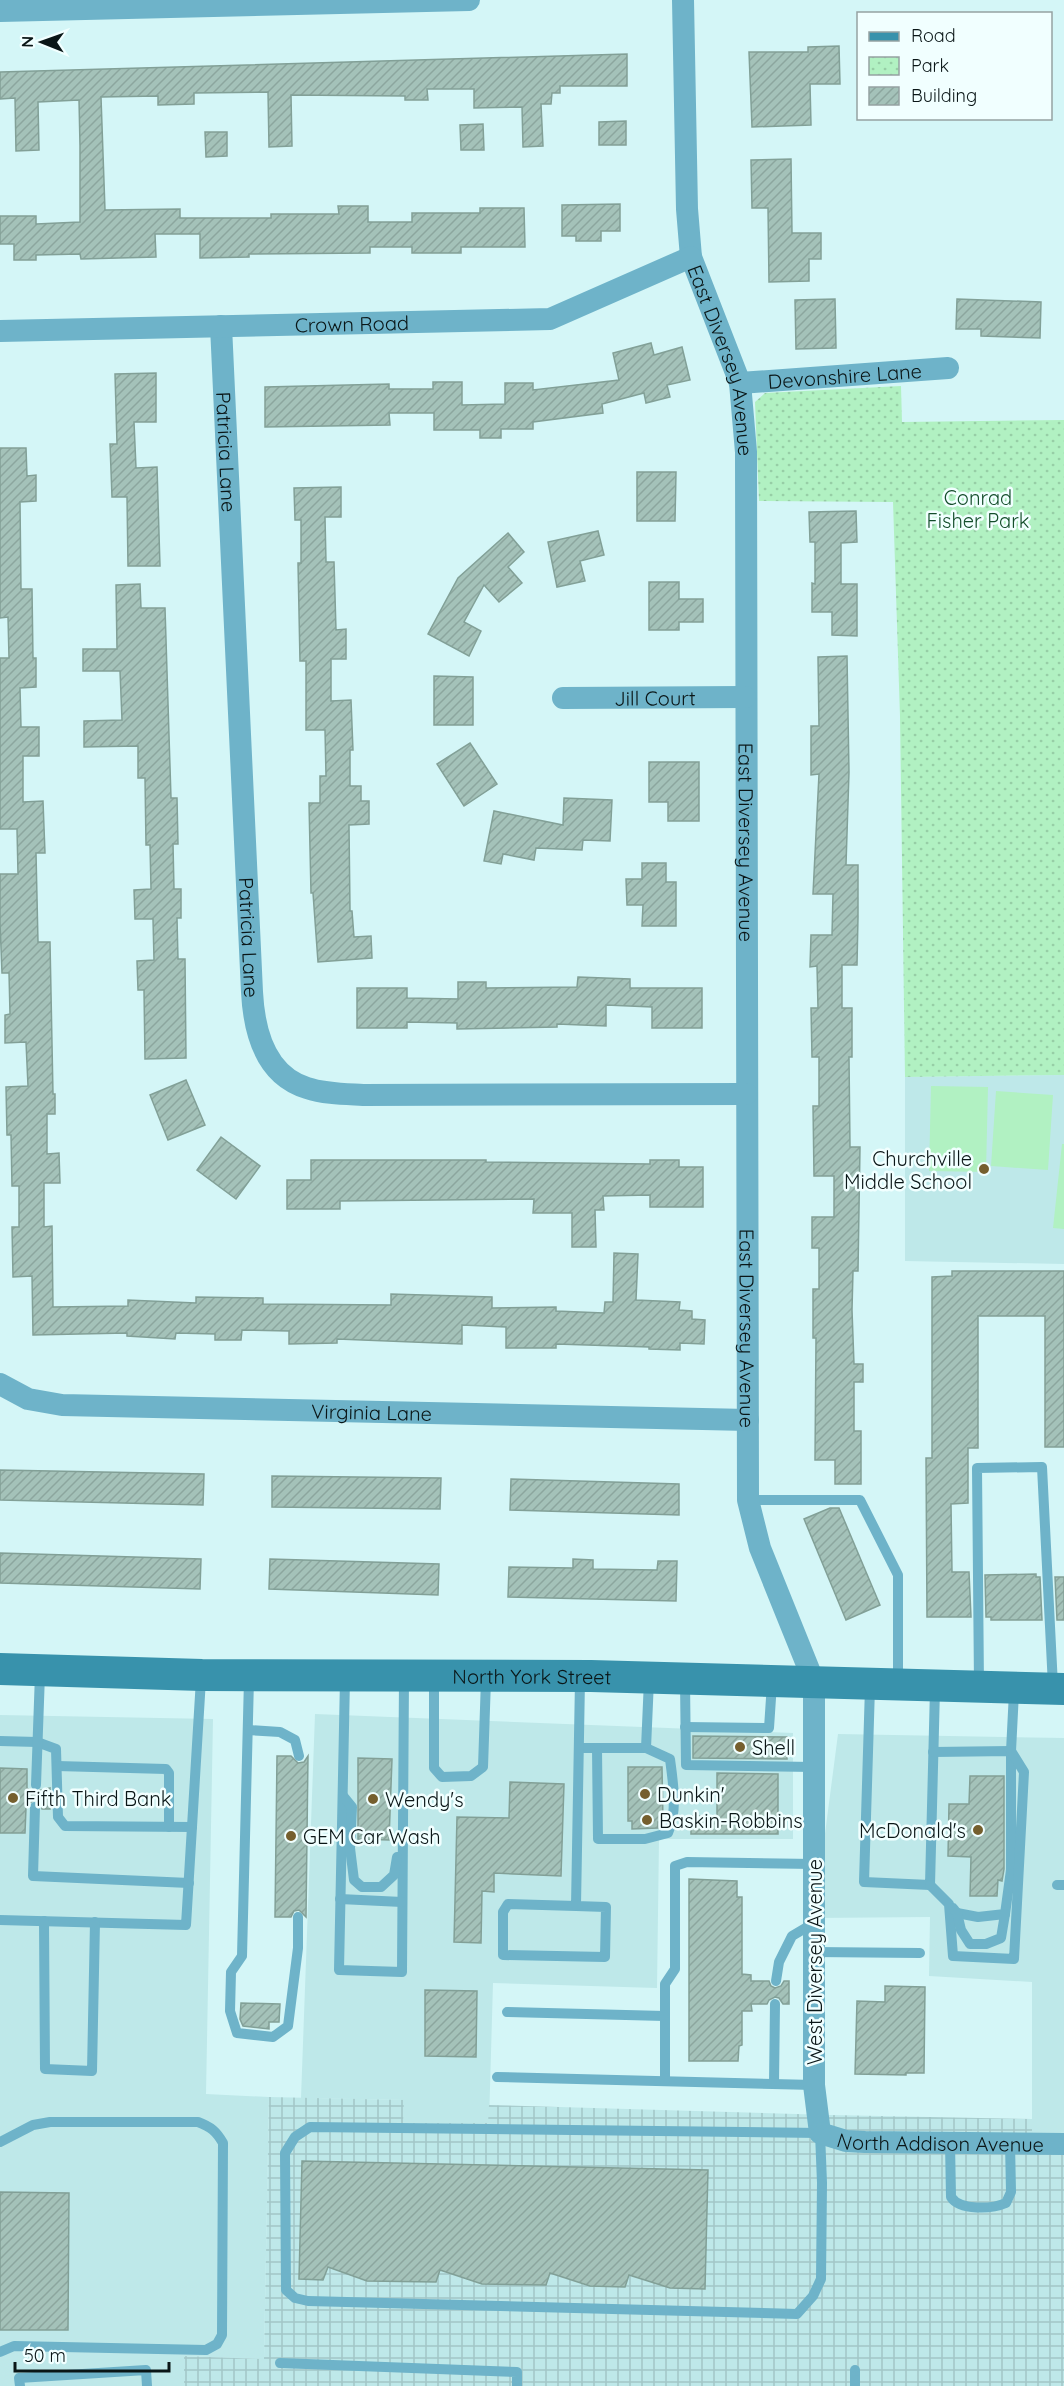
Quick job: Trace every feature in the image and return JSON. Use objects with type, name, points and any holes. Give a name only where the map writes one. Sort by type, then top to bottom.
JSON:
[{"type":"main road","name":"North York Street","points":[[0,1669],[202,1675],[580,1676],[1059,1689]]},
{"type":"street","points":[[0,12],[469,0]]},
{"type":"street","name":"East Diversey Avenue","points":[[683,0],[687,209],[691,257],[740,383],[746,452],[748,1500],[760,1548],[814,1682]]},
{"type":"street","name":"Crown Road","points":[[0,331],[550,319],[691,257]]},
{"type":"street","name":"Patricia Lane","points":[[221,326],[252,992],[256,1032],[265,1051],[277,1068],[290,1079],[306,1088],[331,1093],[363,1095],[746,1094]]},
{"type":"street","name":"Devonshire Lane","points":[[740,383],[948,368]]},
{"type":"street","name":"Jill Court","points":[[563,698],[745,697]]},
{"type":"street","name":"Virginia Lane","points":[[0,1384],[28,1399],[62,1405],[748,1420]]},
{"type":"street","name":"West Diversey Avenue","points":[[814,1682],[814,2085],[820,2133]]},
{"type":"street","name":"North Addison Avenue","points":[[820,2133],[855,2142],[1064,2144]]},
{"type":"lane","points":[[979,1687],[977,1468],[1042,1467],[1059,1689]]},
{"type":"lane","points":[[748,1500],[861,1500],[898,1575],[884,1684],[864,1882],[930,1885],[957,1912],[978,1917],[1005,1914]]},
{"type":"lane","points":[[36,1785],[40,1670]]},
{"type":"lane","points":[[0,1920],[186,1925],[202,1675]]},
{"type":"lane","points":[[249,1675],[242,1956],[231,1972],[230,2011],[237,2033],[273,2037],[288,2026],[298,1948],[298,1917]]},
{"type":"lane","points":[[345,1676],[339,1970],[402,1972],[403,1814]]},
{"type":"lane","points":[[343,1796],[352,1807],[350,1848],[354,1880],[362,1887],[381,1887],[394,1875],[419,1676]]},
{"type":"lane","points":[[419,1676],[434,1768],[442,1777],[471,1776],[483,1767],[487,1676]]},
{"type":"lane","points":[[576,1906],[580,1676]]},
{"type":"lane","points":[[646,1748],[649,1678]]},
{"type":"lane","points":[[685,1679],[686,1765],[814,1767]]},
{"type":"lane","points":[[685,1727],[769,1728],[772,1681]]},
{"type":"lane","points":[[930,1885],[935,1686]]},
{"type":"lane","points":[[957,1912],[961,1930],[969,1944],[986,1944],[1001,1938],[1011,1870],[1011,1751],[1014,1688]]},
{"type":"lane","points":[[248,1730],[280,1732],[295,1740],[299,1756]]},
{"type":"lane","points":[[0,1741],[37,1742],[56,1749],[58,1817],[65,1826],[192,1827]]},
{"type":"lane","points":[[579,1748],[597,1748],[646,1748],[670,1759],[674,1788],[672,1822],[668,1833],[645,1839],[598,1839],[597,1748]]},
{"type":"lane","points":[[933,1752],[1011,1751]]},
{"type":"lane","points":[[949,1904],[953,1956],[1014,1959],[1024,1772],[1011,1751]]},
{"type":"lane","points":[[57,1766],[166,1769],[169,1773],[169,1827]]},
{"type":"lane","points":[[35,1807],[33,1876],[189,1883]]},
{"type":"lane","points":[[664,2081],[664,1984],[675,1969],[675,1866],[687,1862],[814,1864]]},
{"type":"lane","points":[[340,1899],[402,1902]]},
{"type":"lane","points":[[508,1904],[576,1906],[606,1907],[605,1957],[503,1955],[503,1912],[508,1904]]},
{"type":"lane","points":[[44,1921],[45,2069],[92,2071],[95,1922]]},
{"type":"lane","points":[[776,1981],[779,1962],[792,1936],[814,1923]]},
{"type":"lane","points":[[814,1952],[920,1953]]},
{"type":"lane","points":[[774,2084],[775,2004]]},
{"type":"lane","points":[[507,2012],[665,2016]]},
{"type":"lane","points":[[497,2077],[814,2085]]},
{"type":"lane","points":[[0,2142],[33,2125],[50,2122],[198,2122],[211,2127],[218,2133],[223,2143],[222,2335],[217,2344],[206,2350],[14,2346],[0,2352]]},
{"type":"lane","points":[[310,2127],[820,2133],[821,2279],[813,2296],[797,2314],[308,2301],[295,2298],[286,2290],[285,2153],[295,2137],[310,2127]]},
{"type":"lane","points":[[950,2143],[951,2197],[954,2202],[962,2206],[998,2206],[1005,2203],[1011,2192],[1010,2144]]},
{"type":"lane","points":[[280,2363],[517,2372],[517,2386]]},
{"type":"lane","points":[[20,2386],[19,2378],[147,2370],[147,2386]]},
{"type":"lane","points":[[855,2370],[855,2386]]},
{"type":"shaded area","name":"Churchville Middle School","points":[[1064,1075],[1064,1264],[905,1261],[905,1077]]},
{"type":"shaded area","points":[[315,1714],[793,1733],[793,1839],[659,1839],[657,1988],[493,1983],[489,2123],[403,2123],[403,2100],[301,2098]]},
{"type":"shaded area","points":[[0,1715],[213,1719],[206,2094],[269,2097],[264,2359],[184,2356],[184,2386],[0,2386]]},
{"type":"shaded area","points":[[838,1734],[1064,1738],[1064,2136],[1032,2136],[1032,1982],[929,1976],[930,1917],[814,1918]]},
{"type":"shaded area","points":[[269,2097],[404,2100],[403,2123],[488,2123],[489,2105],[1032,2119],[1032,2136],[1064,2136],[1064,2386],[184,2386],[184,2356],[264,2359]]},
{"type":"green space","name":"Conrad Fisher Park","points":[[901,386],[902,422],[1064,420],[1064,1075],[905,1077],[900,716],[893,502],[759,501],[755,402],[765,393]]},
{"type":"green space","points":[[931,1086],[988,1087],[986,1172],[929,1171]]},
{"type":"green space","points":[[996,1091],[1053,1095],[1048,1170],[991,1166]]},
{"type":"green space","points":[[1062,1144],[1064,1144],[1064,1229],[1053,1228]]},
{"type":"building","points":[[839,46],[840,84],[810,84],[811,125],[752,127],[749,52],[808,52],[808,47]]},
{"type":"building","points":[[627,54],[627,86],[560,86],[560,93],[552,93],[551,104],[541,104],[543,146],[523,147],[522,107],[474,108],[474,89],[427,89],[428,100],[405,100],[405,96],[291,95],[292,146],[269,147],[268,92],[194,93],[194,104],[158,105],[158,96],[101,97],[105,210],[180,209],[180,218],[271,218],[271,214],[339,214],[338,206],[368,206],[368,222],[412,222],[412,213],[480,213],[480,208],[524,208],[525,247],[461,247],[461,253],[412,253],[412,247],[370,247],[370,253],[249,254],[249,257],[200,258],[200,234],[155,234],[156,257],[81,259],[80,254],[36,255],[36,260],[14,260],[14,244],[0,244],[0,216],[36,216],[36,224],[80,222],[80,146],[79,100],[38,102],[39,150],[16,151],[15,98],[0,99],[0,72]]},
{"type":"building","points":[[626,121],[626,145],[599,145],[599,122]]},
{"type":"building","points":[[483,124],[484,150],[461,150],[460,125]]},
{"type":"building","points":[[205,132],[227,132],[227,156],[206,157]]},
{"type":"building","points":[[791,159],[792,233],[821,233],[821,259],[809,259],[809,281],[769,282],[768,208],[752,208],[751,160]]},
{"type":"building","points":[[620,204],[620,231],[601,231],[601,241],[576,241],[576,236],[562,236],[562,205]]},
{"type":"building","points":[[835,299],[836,348],[796,349],[795,300]]},
{"type":"building","points":[[957,299],[1041,302],[1040,338],[981,336],[981,329],[956,329]]},
{"type":"building","points":[[651,343],[654,355],[682,347],[690,380],[667,385],[670,397],[646,403],[644,393],[602,404],[603,413],[533,422],[533,429],[501,429],[501,438],[480,438],[480,430],[434,430],[434,413],[389,413],[390,425],[265,427],[265,387],[389,384],[389,389],[433,389],[433,382],[462,382],[462,405],[505,404],[505,383],[533,383],[533,390],[619,380],[613,353]]},
{"type":"building","points":[[156,373],[156,422],[134,422],[136,468],[157,467],[160,566],[128,566],[127,497],[112,497],[110,444],[117,444],[115,374]]},
{"type":"building","points":[[0,448],[26,448],[27,476],[36,475],[36,501],[20,502],[21,589],[32,589],[33,658],[36,658],[36,687],[20,688],[21,727],[39,727],[39,756],[23,756],[23,802],[43,801],[45,853],[36,853],[38,942],[50,942],[53,1094],[55,1094],[55,1114],[47,1114],[47,1154],[59,1153],[60,1183],[44,1183],[44,1227],[52,1226],[53,1307],[128,1306],[128,1300],[196,1303],[196,1297],[263,1298],[263,1304],[391,1305],[391,1294],[492,1297],[492,1308],[556,1307],[556,1311],[604,1313],[605,1302],[613,1302],[614,1253],[638,1254],[636,1300],[680,1302],[679,1310],[692,1311],[692,1319],[705,1320],[704,1344],[680,1343],[680,1350],[556,1344],[556,1348],[506,1348],[506,1327],[462,1325],[462,1344],[337,1339],[337,1343],[289,1344],[289,1331],[242,1330],[241,1340],[215,1340],[215,1334],[176,1333],[175,1339],[127,1336],[127,1333],[33,1335],[32,1276],[13,1277],[12,1227],[19,1227],[19,1186],[12,1186],[11,1135],[7,1135],[6,1087],[28,1086],[26,1042],[5,1043],[5,1015],[10,1014],[9,973],[2,973],[0,874],[18,874],[17,829],[0,829],[0,658],[9,658],[8,617],[0,618]]},
{"type":"building","points":[[637,472],[676,472],[675,521],[637,521]]},
{"type":"building","points":[[341,487],[341,517],[325,517],[326,562],[334,562],[336,630],[346,629],[346,659],[331,659],[331,701],[351,700],[353,750],[350,750],[350,786],[361,786],[361,801],[369,801],[369,824],[349,825],[350,911],[352,911],[354,937],[371,936],[372,958],[318,962],[313,893],[311,893],[309,803],[320,803],[320,776],[326,776],[325,730],[306,730],[306,661],[300,661],[298,563],[301,563],[301,520],[295,520],[294,488]]},
{"type":"building","points":[[856,511],[857,542],[841,543],[841,584],[857,584],[857,636],[832,635],[832,612],[812,612],[815,542],[810,542],[809,512]]},
{"type":"building","points":[[598,531],[604,555],[580,561],[585,581],[557,587],[548,542]]},
{"type":"building","points":[[508,533],[524,552],[508,567],[522,583],[499,602],[484,585],[464,622],[481,631],[469,656],[428,634],[458,578]]},
{"type":"building","points":[[649,582],[679,582],[679,599],[703,599],[703,622],[679,622],[679,630],[649,630]]},
{"type":"building","points":[[140,584],[141,608],[165,608],[171,798],[177,798],[178,844],[173,844],[174,889],[181,889],[181,918],[177,918],[178,959],[185,959],[186,1058],[145,1059],[144,990],[138,990],[137,961],[154,960],[153,919],[135,919],[134,890],[151,889],[150,845],[146,845],[145,778],[138,778],[138,746],[84,747],[84,721],[122,720],[120,671],[83,671],[83,649],[117,649],[116,585]]},
{"type":"building","points":[[847,656],[849,772],[846,865],[858,865],[858,917],[857,965],[842,965],[842,1008],[852,1008],[852,1057],[849,1057],[850,1147],[860,1147],[858,1271],[853,1271],[852,1310],[854,1364],[863,1364],[863,1382],[854,1382],[854,1431],[861,1431],[861,1484],[835,1484],[835,1460],[815,1460],[816,1338],[813,1338],[813,1289],[819,1289],[819,1248],[812,1248],[812,1217],[834,1217],[834,1176],[814,1176],[813,1106],[819,1106],[819,1057],[812,1057],[811,1008],[818,1008],[817,966],[810,967],[811,935],[832,935],[833,894],[813,894],[819,774],[811,775],[811,726],[819,726],[818,657]]},
{"type":"building","points":[[434,676],[473,677],[473,725],[434,725]]},
{"type":"building","points":[[470,743],[497,784],[464,806],[437,764]]},
{"type":"building","points":[[649,762],[699,762],[699,821],[668,821],[668,802],[649,802]]},
{"type":"building","points":[[564,798],[612,800],[610,841],[583,840],[582,850],[536,848],[534,860],[503,854],[501,864],[484,861],[494,811],[563,825]]},
{"type":"building","points":[[642,863],[666,863],[666,882],[676,882],[676,926],[642,926],[643,905],[627,905],[626,879],[642,879]]},
{"type":"building","points":[[578,977],[630,979],[630,988],[702,988],[702,1028],[652,1028],[652,1007],[606,1005],[606,1026],[557,1024],[557,1027],[457,1029],[457,1023],[407,1022],[407,1028],[357,1028],[357,988],[407,988],[407,998],[458,999],[458,982],[486,982],[486,988],[577,987]]},
{"type":"building","points":[[186,1080],[205,1125],[168,1140],[150,1095]]},
{"type":"building","points":[[221,1137],[260,1166],[236,1199],[197,1170]]},
{"type":"building","points":[[311,1160],[486,1160],[486,1162],[650,1164],[650,1160],[679,1160],[679,1167],[703,1167],[703,1207],[650,1207],[650,1195],[603,1196],[604,1210],[595,1210],[596,1247],[572,1247],[572,1213],[533,1213],[534,1199],[340,1201],[340,1209],[287,1209],[287,1180],[311,1180]]},
{"type":"building","points":[[952,1271],[1064,1271],[1064,1447],[1045,1447],[1045,1316],[978,1316],[978,1448],[968,1448],[968,1503],[951,1504],[952,1572],[969,1572],[971,1617],[927,1617],[926,1458],[932,1458],[932,1277],[952,1276]]},
{"type":"building","points":[[0,1470],[204,1474],[203,1505],[0,1500]]},
{"type":"building","points":[[272,1476],[441,1478],[440,1509],[272,1507]]},
{"type":"building","points":[[511,1479],[679,1484],[679,1515],[510,1510]]},
{"type":"building","points":[[830,1508],[839,1508],[880,1605],[846,1620],[804,1519]]},
{"type":"building","points":[[0,1553],[201,1559],[200,1589],[0,1583]]},
{"type":"building","points":[[270,1559],[439,1564],[438,1595],[269,1589]]},
{"type":"building","points":[[573,1559],[593,1560],[593,1569],[657,1570],[658,1561],[677,1561],[676,1601],[508,1597],[509,1567],[573,1568]]},
{"type":"building","points":[[1036,1574],[1036,1577],[1040,1577],[1042,1620],[991,1620],[991,1617],[986,1617],[985,1575]]},
{"type":"building","points":[[1055,1577],[1064,1577],[1064,1620],[1057,1620]]},
{"type":"building","name":"Shell","points":[[693,1736],[787,1737],[787,1759],[693,1758]]},
{"type":"building","name":"GEM Car Wash","points":[[277,1756],[291,1756],[298,1763],[304,1762],[308,1756],[306,1917],[299,1910],[294,1911],[291,1917],[275,1917]]},
{"type":"building","name":"Wendy's","points":[[358,1758],[392,1759],[389,1840],[358,1839]]},
{"type":"building","name":"Dunkin'","points":[[628,1767],[662,1767],[663,1822],[658,1822],[658,1828],[632,1829],[632,1821],[628,1821]]},
{"type":"building","name":"Fifth Third Bank","points":[[0,1768],[27,1769],[27,1788],[33,1792],[50,1788],[50,1809],[42,1809],[41,1803],[35,1800],[26,1808],[25,1833],[0,1833]]},
{"type":"building","points":[[717,1773],[778,1774],[778,1834],[691,1834],[691,1816],[717,1816]]},
{"type":"building","name":"McDonald's","points":[[970,1776],[1004,1776],[1004,1869],[1002,1881],[998,1880],[997,1896],[970,1896],[971,1857],[948,1856],[949,1804],[969,1804]]},
{"type":"building","points":[[510,1782],[564,1784],[561,1876],[494,1873],[494,1892],[482,1891],[481,1943],[454,1942],[457,1817],[509,1818]]},
{"type":"building","points":[[689,1879],[737,1881],[737,1897],[742,1897],[742,1974],[751,1975],[751,1981],[769,1981],[775,1988],[781,1986],[784,1981],[789,1981],[789,2004],[783,2004],[779,1998],[775,1997],[767,2004],[751,2004],[752,2011],[742,2011],[742,2045],[739,2046],[738,2061],[689,2061]]},
{"type":"building","points":[[885,1986],[925,1987],[924,2073],[855,2074],[857,2001],[885,2002]]},
{"type":"building","points":[[425,1990],[477,1991],[476,2057],[425,2056]]},
{"type":"building","points":[[241,2003],[280,2004],[279,2022],[269,2022],[269,2029],[243,2026],[240,2019]]},
{"type":"building","points":[[302,2161],[708,2170],[705,2289],[670,2288],[629,2275],[625,2287],[590,2286],[550,2273],[546,2285],[482,2284],[440,2270],[436,2282],[367,2281],[328,2267],[323,2280],[299,2279]]},
{"type":"building","points":[[0,2192],[69,2193],[68,2330],[0,2330]]},
{"type":"place","name":"Churchville Middle School","points":[[984,1169]]},
{"type":"place","name":"Shell","points":[[740,1747]]},
{"type":"place","name":"Dunkin'","points":[[645,1794]]},
{"type":"place","name":"Fifth Third Bank","points":[[13,1798]]},
{"type":"place","name":"Wendy's","points":[[373,1799]]},
{"type":"place","name":"Baskin-Robbins","points":[[647,1820]]},
{"type":"place","name":"McDonald's","points":[[978,1830]]},
{"type":"place","name":"GEM Car Wash","points":[[291,1836]]}]
